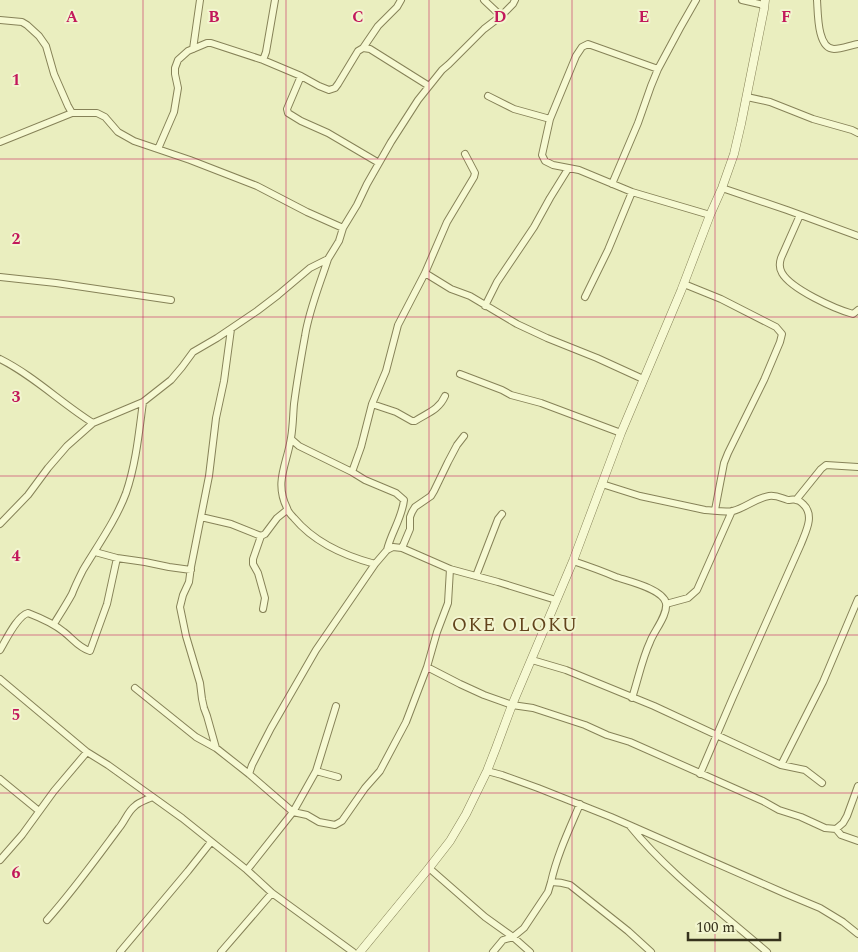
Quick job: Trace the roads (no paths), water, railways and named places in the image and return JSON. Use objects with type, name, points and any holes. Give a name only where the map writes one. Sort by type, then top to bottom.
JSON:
[{"type":"street","points":[[193,49],[200,0]]},
{"type":"street","points":[[263,60],[275,0]]},
{"type":"street","points":[[158,150],[174,112],[178,88],[175,68],[178,60],[188,51],[211,43],[263,60],[329,90],[335,88],[358,51],[363,48],[378,26],[397,8],[401,0]]},
{"type":"street","points":[[484,0],[502,16]]},
{"type":"street","points":[[375,564],[360,560],[306,531],[288,510],[282,496],[281,483],[291,439],[305,334],[328,259],[339,241],[343,228],[398,130],[418,100],[442,70],[484,29],[502,16],[515,0]]},
{"type":"street","points":[[612,184],[658,69],[696,0]]},
{"type":"street","points":[[360,952],[430,868],[450,841],[466,814],[487,771],[512,705],[573,561],[621,433],[684,284],[734,154],[765,3],[742,0]]},
{"type":"street","points":[[817,0],[820,31],[826,45],[834,49],[858,44]]},
{"type":"street","points":[[0,20],[22,22],[39,36],[46,46],[54,74],[72,113]]},
{"type":"street","points":[[658,69],[601,47],[588,44],[582,47],[576,56],[550,119],[542,155],[545,161],[554,165],[579,170],[632,192],[710,215]]},
{"type":"street","points":[[363,48],[370,49],[429,86]]},
{"type":"street","points":[[301,76],[287,109],[288,113],[328,133],[379,163]]},
{"type":"street","points":[[488,96],[514,109],[550,119]]},
{"type":"street","points":[[747,97],[770,102],[813,119],[858,133]]},
{"type":"street","points":[[0,142],[72,113],[97,113],[104,117],[125,137],[257,186],[343,228]]},
{"type":"street","points":[[352,472],[372,404],[386,371],[398,325],[425,273],[447,222],[474,177],[475,174],[464,154]]},
{"type":"street","points":[[485,306],[497,282],[534,228],[568,169]]},
{"type":"street","points":[[722,188],[858,236]]},
{"type":"street","points":[[585,297],[608,250],[632,192]]},
{"type":"street","points":[[800,215],[779,265],[783,275],[796,288],[841,311],[853,314],[858,310]]},
{"type":"street","points":[[0,524],[28,495],[67,446],[93,423],[143,402],[171,380],[193,352],[231,329],[278,295],[310,268],[328,259]]},
{"type":"street","points":[[425,273],[451,289],[470,296],[517,324],[643,379]]},
{"type":"street","points":[[0,277],[56,283],[170,300]]},
{"type":"street","points":[[684,284],[776,327],[782,334],[764,380],[724,462],[715,510]]},
{"type":"street","points":[[216,748],[204,708],[200,683],[186,636],[180,607],[183,595],[190,582],[209,476],[216,418],[224,381],[231,329]]},
{"type":"street","points":[[0,359],[21,371],[93,423]]},
{"type":"street","points":[[460,374],[621,433]]},
{"type":"street","points":[[372,404],[415,421],[434,411],[446,396]]},
{"type":"street","points":[[54,624],[117,512],[125,493],[136,448],[143,402]]},
{"type":"street","points":[[402,548],[410,529],[412,512],[415,507],[434,491],[457,445],[464,436]]},
{"type":"street","points":[[291,439],[299,446],[365,480],[396,493],[404,500],[403,509],[390,538],[387,550]]},
{"type":"street","points":[[796,500],[826,465],[858,467]]},
{"type":"street","points":[[602,484],[640,496],[705,510],[732,511],[768,496],[778,496],[801,502],[808,513],[809,523],[798,551],[700,774]]},
{"type":"street","points":[[263,609],[266,598],[253,564],[253,559],[262,536],[277,518],[288,510]]},
{"type":"street","points":[[666,604],[688,598],[696,590],[732,511]]},
{"type":"street","points":[[476,576],[498,519],[502,514]]},
{"type":"street","points":[[201,517],[231,524],[262,536]]},
{"type":"street","points":[[249,774],[252,764],[316,650],[375,564],[387,550],[393,547],[402,548],[450,570],[556,600]]},
{"type":"street","points":[[95,552],[117,558],[191,570]]},
{"type":"street","points":[[0,650],[19,618],[28,613],[54,624],[80,646],[90,651],[107,604],[117,558]]},
{"type":"street","points":[[573,561],[640,584],[663,597],[666,604],[665,612],[649,642],[632,698]]},
{"type":"street","points":[[135,688],[196,737],[216,748],[293,812],[307,815],[319,822],[335,825],[342,821],[365,788],[380,771],[406,722],[448,603],[450,570]]},
{"type":"street","points":[[781,765],[823,682],[858,598]]},
{"type":"street","points":[[532,660],[566,670],[654,706],[781,765],[805,770],[822,782]]},
{"type":"street","points":[[427,667],[484,695],[512,705],[533,708],[630,742],[779,810],[825,828],[836,828],[843,823],[857,794],[858,786]]},
{"type":"street","points":[[0,679],[87,752],[182,818],[272,893],[353,952]]},
{"type":"street","points":[[246,870],[293,812],[316,771],[336,706]]},
{"type":"street","points":[[0,860],[87,752]]},
{"type":"street","points":[[316,771],[338,777]]},
{"type":"street","points":[[487,771],[580,804],[820,908],[858,934]]},
{"type":"street","points":[[0,779],[39,811]]},
{"type":"street","points":[[47,920],[72,892],[131,809],[136,804],[152,797]]},
{"type":"street","points":[[493,952],[503,940],[513,937],[524,928],[548,892],[559,854],[580,804]]},
{"type":"street","points":[[628,824],[670,869],[767,952]]},
{"type":"street","points":[[836,828],[841,835],[858,842]]},
{"type":"street","points":[[120,952],[211,842]]},
{"type":"street","points":[[430,868],[485,917],[530,952]]},
{"type":"street","points":[[551,882],[563,882],[570,885],[628,931],[651,952]]},
{"type":"street","points":[[221,952],[272,893]]},
{"type":"district","name":"OKE OLOKU","points":[[515,624]]}]
